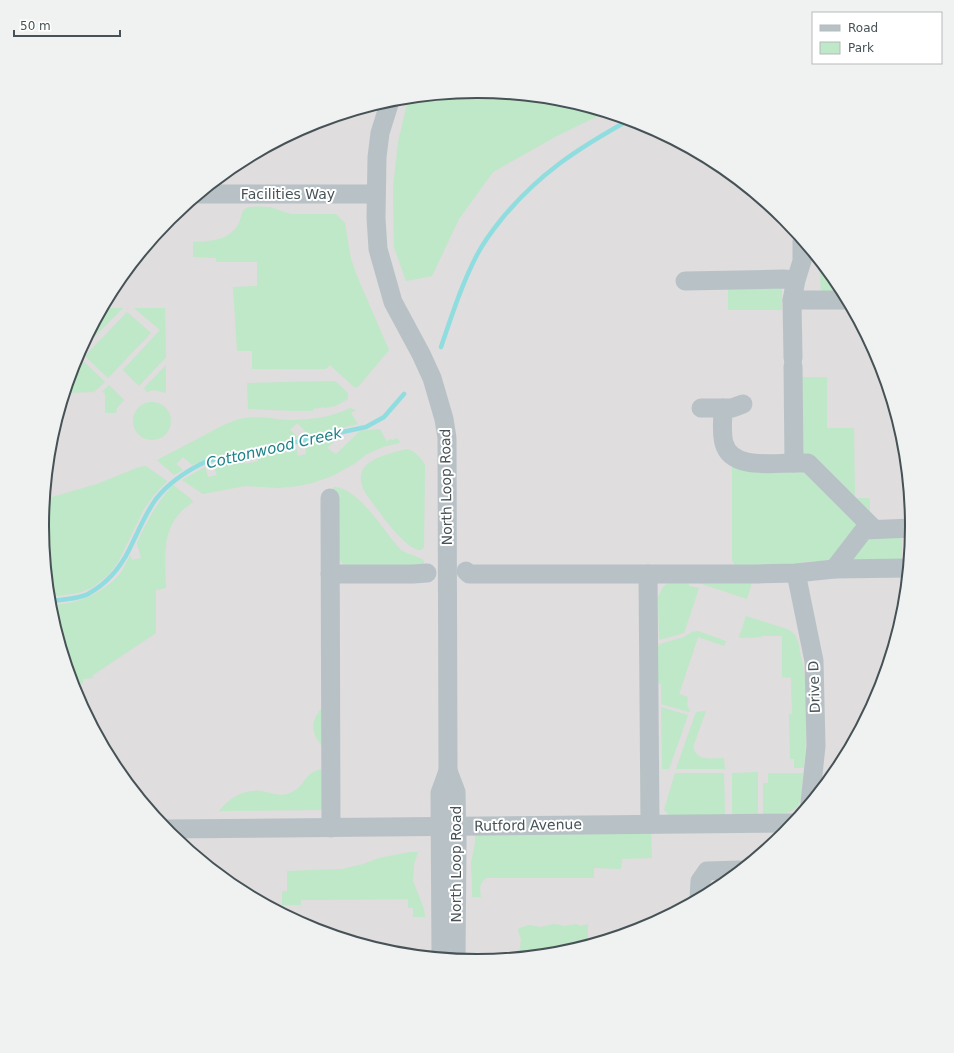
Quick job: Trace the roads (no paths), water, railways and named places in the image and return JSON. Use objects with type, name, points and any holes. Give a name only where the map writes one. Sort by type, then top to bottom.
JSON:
[{"type":"street","name":"North Loop Road","points":[[387,108],[380,132],[377,157],[376,194],[378,249],[384,276],[393,302],[432,378],[442,411],[446,432],[448,771],[456,792],[449,826],[441,953]]},
{"type":"street","name":"Facilities Way","points":[[208,194],[376,194]]},
{"type":"street","points":[[794,463],[792,300],[802,261],[802,248]]},
{"type":"street","points":[[685,281],[783,278],[796,280]]},
{"type":"street","points":[[792,300],[840,300]]},
{"type":"street","points":[[701,408],[732,408],[742,404]]},
{"type":"street","points":[[722,408],[722,434],[724,444],[729,453],[735,458],[751,463],[808,463],[874,529]]},
{"type":"street","points":[[330,498],[331,828]]},
{"type":"street","points":[[834,569],[864,530],[905,528]]},
{"type":"street","points":[[466,571],[469,574],[648,574],[796,573],[834,569],[902,568]]},
{"type":"street","points":[[330,574],[427,573]]},
{"type":"street","name":"Drive D","points":[[796,573],[814,661],[816,746],[811,794]]},
{"type":"street","points":[[648,574],[650,824]]},
{"type":"street","name":"Rutford Avenue","points":[[174,829],[786,823]]},
{"type":"street","name":"North Loop Road","points":[[449,826],[456,954]]},
{"type":"street","points":[[699,892],[700,881],[708,871],[732,870]]},
{"type":"waterway","name":"Cottonwood Creek","points":[[441,347],[472,264],[500,221],[529,189],[559,164],[592,141],[622,124]]},
{"type":"waterway","name":"Cottonwood Creek","points":[[56,600],[84,596],[95,590],[107,580],[125,557],[145,517],[156,499],[173,481],[193,468],[207,461],[366,427],[384,417],[404,394]]}]
